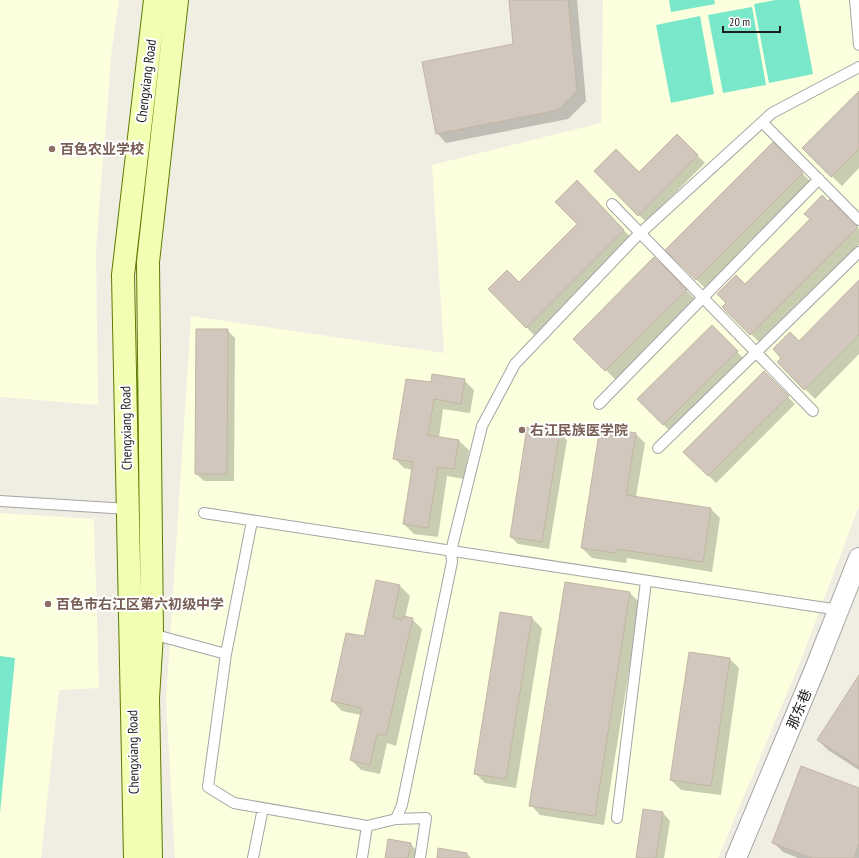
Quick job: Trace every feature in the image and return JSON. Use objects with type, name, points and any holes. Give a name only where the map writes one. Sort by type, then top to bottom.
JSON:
[{"type":"main road","name":"Chengxiang Road","points":[[135,858],[123,275],[155,0]]},
{"type":"main road","name":"Chengxiang Road","points":[[151,858],[148,698],[152,634],[148,262],[177,0]]},
{"type":"street","name":"那东巷","points":[[736,858],[859,558]]},
{"type":"lane","points":[[855,0],[859,45]]},
{"type":"lane","points":[[396,819],[402,805],[452,562],[451,551],[482,426],[515,364],[641,233],[772,113],[859,67]]},
{"type":"lane","points":[[762,122],[859,220]]},
{"type":"lane","points":[[599,404],[819,179]]},
{"type":"lane","points":[[612,204],[812,411]]},
{"type":"lane","points":[[658,448],[859,252]]},
{"type":"lane","points":[[0,501],[128,509]]},
{"type":"lane","points":[[204,513],[838,610]]},
{"type":"lane","points":[[252,521],[226,654],[208,787],[234,803],[367,826],[396,819],[426,818],[420,858]]},
{"type":"lane","points":[[617,818],[646,581]]},
{"type":"lane","points":[[152,634],[226,654]]},
{"type":"lane","points":[[253,858],[263,808]]},
{"type":"lane","points":[[362,858],[367,826]]},
{"type":"shaded area","name":"百色农业学校","points":[[0,0],[119,0],[112,48],[96,249],[98,405],[0,397]]},
{"type":"shaded area","name":"右江民族医学院","points":[[603,0],[859,0],[859,506],[801,660],[718,858],[175,858],[166,701],[191,316],[444,353],[432,165],[601,123]]},
{"type":"shaded area","name":"百色市右江区第六初级中学","points":[[0,513],[94,519],[99,688],[59,690],[41,858],[0,858]]},
{"type":"green space","points":[[669,0],[714,0],[715,4],[671,12]]},
{"type":"green space","points":[[776,0],[799,0],[813,74],[769,83],[754,4]]},
{"type":"green space","points":[[752,7],[766,85],[723,93],[708,15]]},
{"type":"green space","points":[[700,16],[714,94],[671,103],[656,25]]},
{"type":"green space","points":[[0,656],[15,658],[0,813]]},
{"type":"building","points":[[509,0],[568,0],[577,91],[558,110],[436,134],[422,62],[513,44]]},
{"type":"building","points":[[859,91],[859,149],[831,177],[802,148]]},
{"type":"building","points":[[677,134],[698,155],[638,216],[594,171],[616,149],[639,172]]},
{"type":"building","points":[[773,142],[803,173],[696,280],[665,250]]},
{"type":"building","points":[[577,180],[624,230],[526,328],[488,289],[507,270],[519,282],[577,224],[555,202]]},
{"type":"building","points":[[822,195],[828,201],[830,199],[858,227],[750,335],[722,307],[726,303],[717,294],[736,275],[745,284],[810,219],[804,214]]},
{"type":"building","points":[[654,257],[687,290],[605,371],[573,339]]},
{"type":"building","points":[[859,280],[859,335],[804,390],[777,362],[781,358],[773,349],[790,332],[799,341]]},
{"type":"building","points":[[712,325],[738,351],[663,425],[637,399]]},
{"type":"building","points":[[196,329],[228,329],[227,474],[195,474]]},
{"type":"building","points":[[764,371],[789,396],[708,476],[683,452]]},
{"type":"building","points":[[432,374],[465,379],[461,404],[434,399],[428,435],[459,440],[454,469],[438,467],[428,528],[403,524],[413,462],[393,459],[406,379],[431,382]]},
{"type":"building","points":[[527,427],[560,432],[542,542],[510,537]]},
{"type":"building","points":[[600,427],[636,433],[626,495],[711,508],[703,562],[617,549],[616,553],[581,548]]},
{"type":"building","points":[[376,580],[400,585],[393,617],[402,620],[403,616],[413,618],[386,736],[377,734],[370,765],[350,760],[362,708],[331,701],[346,633],[364,636]]},
{"type":"building","points":[[565,582],[630,592],[595,816],[529,806]]},
{"type":"building","points":[[500,612],[532,617],[506,779],[474,774]]},
{"type":"building","points":[[689,652],[730,658],[711,786],[670,780]]},
{"type":"building","points":[[859,675],[859,767],[817,740]]},
{"type":"building","points":[[801,766],[859,788],[859,844],[854,858],[812,858],[772,843]]},
{"type":"building","points":[[643,809],[663,812],[656,858],[636,858]]},
{"type":"building","points":[[388,839],[411,843],[408,858],[385,858]]},
{"type":"building","points":[[438,848],[467,853],[467,858],[437,858]]},
{"type":"place","name":"百色农业学校","points":[[52,149]]},
{"type":"place","name":"右江民族医学院","points":[[522,430]]},
{"type":"place","name":"百色市右江区第六初级中学","points":[[48,604]]}]
